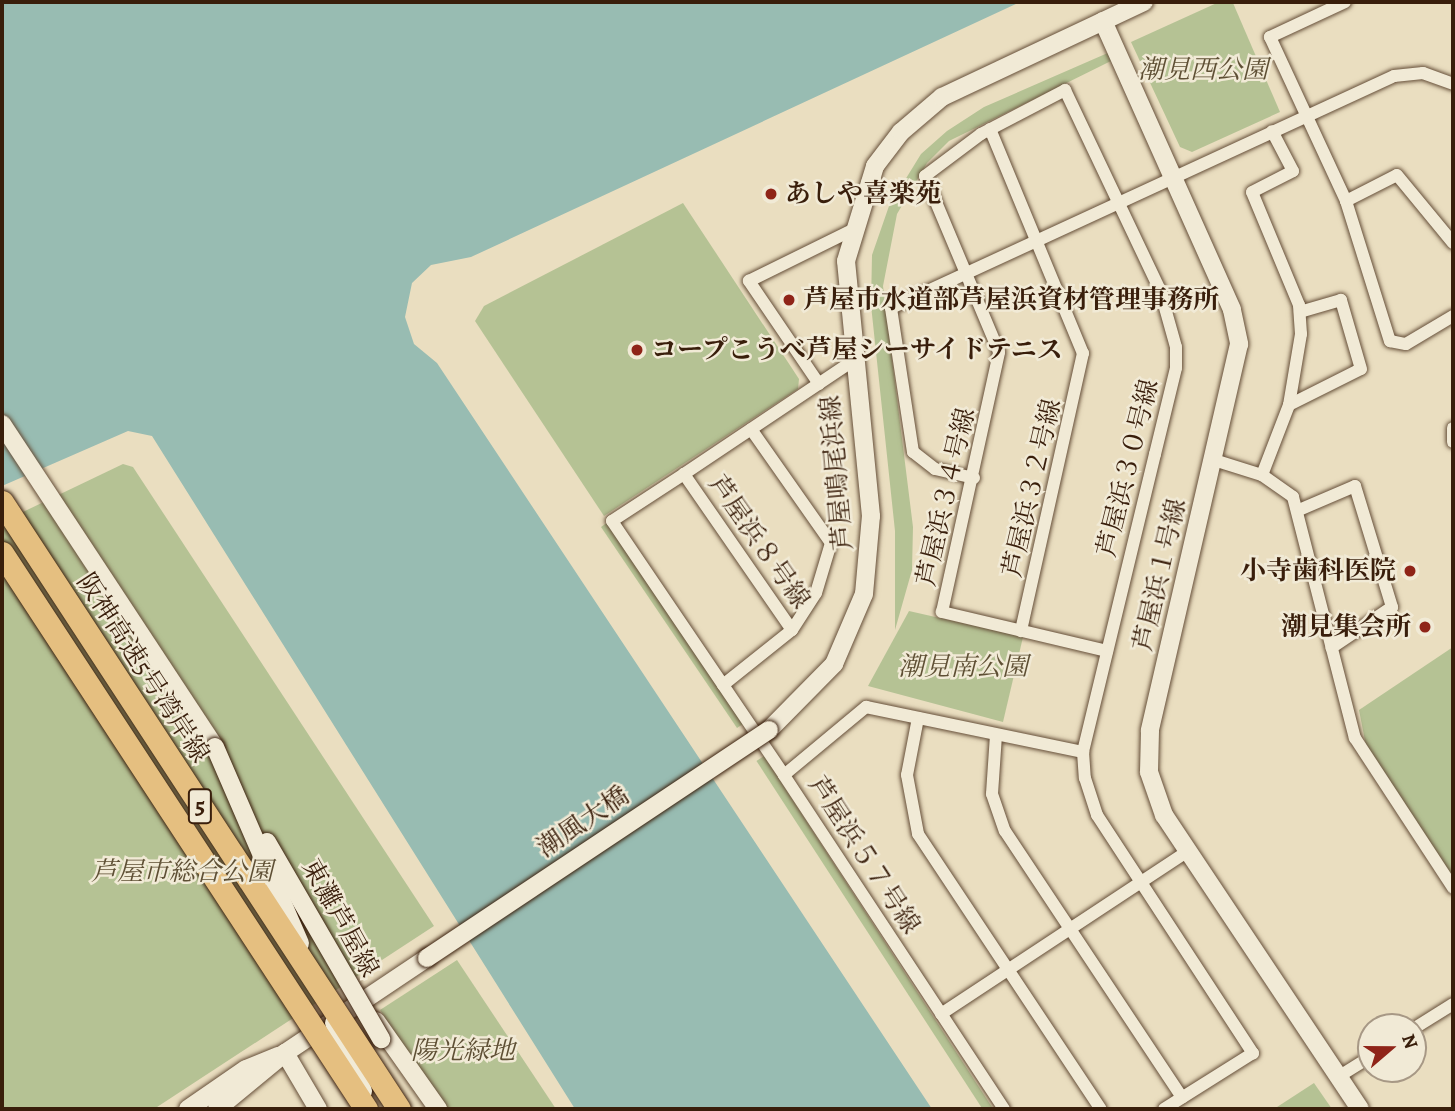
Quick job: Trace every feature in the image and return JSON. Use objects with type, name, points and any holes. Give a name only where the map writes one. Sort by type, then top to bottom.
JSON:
[{"type":"highway","name":"阪神高速5号湾岸線","points":[[2,502],[399,1109]]},
{"type":"highway","name":"5","points":[[2,554],[240,920],[368,1109]]},
{"type":"highway","name":"5","points":[[240,920],[351,1109]]},
{"type":"main road","name":"芦屋鳴尾浜線","points":[[769,730],[834,664],[864,594],[871,516],[846,277],[852,230],[876,166],[928,106],[1144,2]]},
{"type":"main road","name":"芦屋浜１号線","points":[[1103,21],[1236,328],[1236,369],[1147,751],[1164,815],[1360,1109]]},
{"type":"main road","name":"東灘芦屋線","points":[[2,424],[215,747],[381,1039],[429,1109]]},
{"type":"main road","name":"潮風大橋","points":[[362,1001],[769,730]]},
{"type":"main road","name":"東灘芦屋線","points":[[215,747],[368,1109]]},
{"type":"main road","points":[[217,1109],[285,1053],[362,1001],[438,1109]]},
{"type":"main road","points":[[188,1109],[246,1069],[285,1053]]},
{"type":"main road","points":[[285,1053],[317,1109]]},
{"type":"street","points":[[1345,2],[1270,37],[1346,201],[1390,341],[1406,344],[1453,316]]},
{"type":"street","points":[[974,478],[935,469],[913,452],[891,308],[1307,114],[1401,74],[1436,75],[1453,84]]},
{"type":"street","name":"芦屋浜３０号線","points":[[990,130],[1065,90],[1173,325],[1176,368],[1083,752]]},
{"type":"street","name":"芦屋浜３２号線","points":[[990,130],[1077,327],[1083,365],[1021,631]]},
{"type":"street","name":"芦屋浜３４号線","points":[[990,130],[925,176],[969,271],[999,352],[974,478],[942,612],[1107,651]]},
{"type":"street","points":[[1262,475],[1289,405],[1300,312],[1252,192],[1293,171],[1272,131]]},
{"type":"street","points":[[1346,201],[1397,175],[1453,243]]},
{"type":"street","points":[[819,384],[749,281],[852,230]]},
{"type":"street","points":[[1289,405],[1361,369],[1342,300],[1300,312]]},
{"type":"street","name":"芦屋浜８号線","points":[[792,630],[684,474],[853,361]]},
{"type":"street","points":[[1453,428],[1453,442]]},
{"type":"street","points":[[723,685],[792,630],[816,593],[831,543],[751,429]]},
{"type":"street","points":[[1214,460],[1262,475],[1284,487],[1299,510],[1340,694],[1364,756],[1453,888]]},
{"type":"street","points":[[684,474],[612,521],[784,775]]},
{"type":"street","points":[[1299,510],[1355,485],[1392,607],[1331,648]]},
{"type":"street","name":"芦屋浜５７号線","points":[[918,718],[866,707],[784,775],[1004,1109]]},
{"type":"street","points":[[1101,1109],[918,834],[907,775],[918,718],[1083,752],[1097,815],[1253,1053],[1164,1109]]},
{"type":"street","points":[[996,735],[990,771],[997,811],[1182,1097]]},
{"type":"street","points":[[941,1014],[1187,852]]},
{"type":"street","points":[[1427,1020],[1453,1004]]},
{"type":"street","points":[[1338,1077],[1357,1065]]},
{"type":"green space","name":"潮見西公園","points":[[1219,2],[1233,3],[1280,112],[1192,152],[1180,147],[1131,42]]},
{"type":"green space","points":[[1110,52],[1113,60],[949,141],[927,163],[897,214],[883,286],[913,527],[912,570],[895,630],[895,531],[871,305],[872,255],[889,206],[921,154],[947,131],[984,107]]},
{"type":"green space","name":"コープこうべ芦屋シーサイドテニス","points":[[683,203],[799,379],[798,389],[604,516],[475,321],[484,306]]},
{"type":"green space","name":"芦屋市総合公園","points":[[123,464],[133,467],[434,926],[154,1109],[2,1109],[2,522]]},
{"type":"green space","points":[[608,522],[743,724],[737,728],[601,527]]},
{"type":"green space","name":"潮見南公園","points":[[909,611],[1023,637],[1003,722],[868,686]]},
{"type":"green space","points":[[1453,647],[1453,877],[1367,751],[1359,710]]},
{"type":"green space","points":[[764,756],[993,1109],[983,1109],[756,761]]},
{"type":"green space","name":"陽光緑地","points":[[457,960],[556,1109],[447,1109],[380,1010]]},
{"type":"green space","points":[[1314,1083],[1332,1109],[1274,1109]]},
{"type":"water","points":[[2,2],[1020,2],[471,257],[431,265],[412,283],[405,317],[414,344],[437,363],[932,1109],[575,1109],[152,436],[128,431],[2,486]]},
{"type":"place","name":"あしや喜楽苑","points":[[771,194]]},
{"type":"place","name":"芦屋市水道部芦屋浜資材管理事務所","points":[[789,300]]},
{"type":"place","name":"コープこうべ芦屋シーサイドテニス","points":[[637,350]]},
{"type":"place","name":"小寺歯科医院","points":[[1410,571]]},
{"type":"place","name":"潮見集会所","points":[[1425,627]]}]
